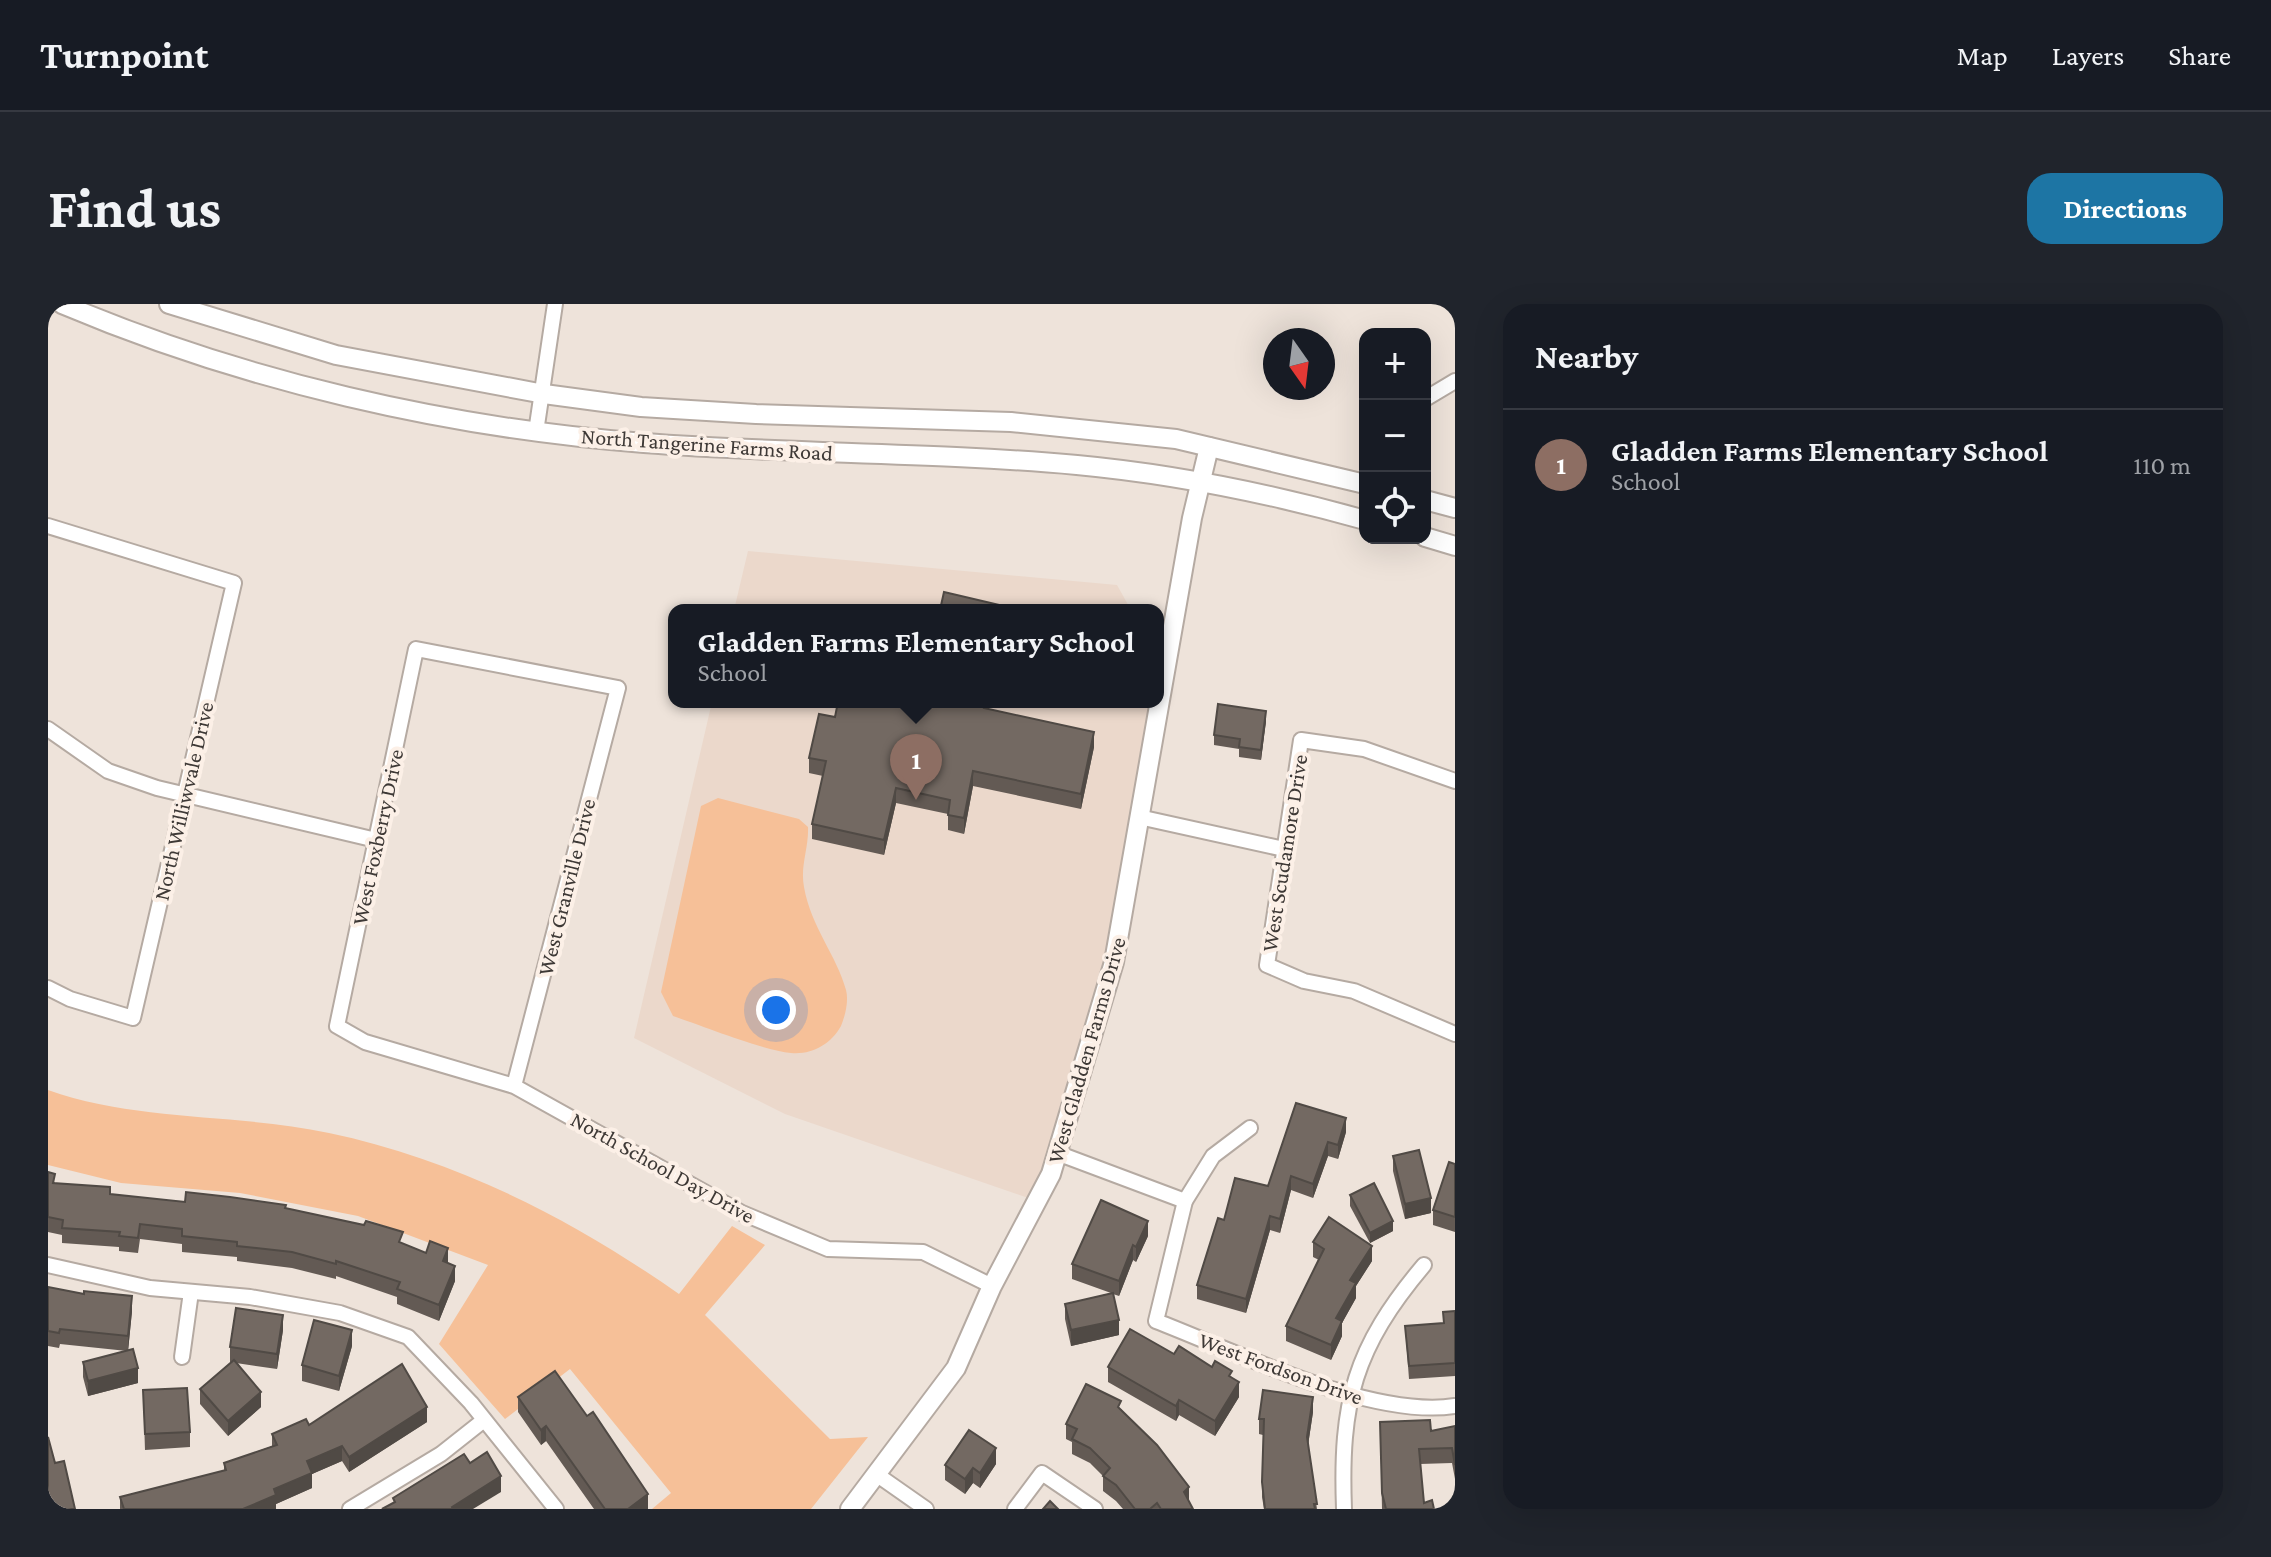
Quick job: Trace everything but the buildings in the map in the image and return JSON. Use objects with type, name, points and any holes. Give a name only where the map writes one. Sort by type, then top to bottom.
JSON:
[{"type":"main road","name":"North Tangerine Farms Road","points":[[62,304],[219,360],[327,390],[536,432],[642,443],[1079,465],[1301,502],[1359,518]]},
{"type":"main road","name":"North Tangerine Farms Road","points":[[169,304],[336,355],[544,394],[641,407],[1011,422],[1176,439],[1359,483]]},
{"type":"main road","name":"West Gladden Farms Drive","points":[[1164,681],[1209,447]]},
{"type":"main road","points":[[1431,502],[1455,508]]},
{"type":"main road","points":[[1431,539],[1455,546]]},
{"type":"main road","name":"West Gladden Farms Drive","points":[[850,1509],[956,1368],[992,1286],[1051,1174],[1114,962],[1159,708]]},
{"type":"street","points":[[536,432],[555,304]]},
{"type":"street","points":[[1431,395],[1455,381]]},
{"type":"street","name":"North Williwvale Drive","points":[[48,526],[234,583],[133,1018],[70,999],[48,988]]},
{"type":"street","name":"West Foxberry Drive","points":[[337,1026],[416,649],[618,688]]},
{"type":"street","name":"West Granville Drive","points":[[514,1086],[618,688]]},
{"type":"street","points":[[48,729],[108,771],[185,796],[376,840]]},
{"type":"street","name":"West Scudamore Drive","points":[[1455,781],[1364,749],[1301,740],[1267,965],[1304,981],[1354,991],[1455,1034]]},
{"type":"street","points":[[1139,817],[1284,849]]},
{"type":"street","name":"North School Day Drive","points":[[337,1026],[365,1042],[514,1086],[742,1213],[828,1249],[923,1252],[992,1286]]},
{"type":"street","points":[[1057,1153],[1185,1201],[1213,1156],[1250,1128]]},
{"type":"street","name":"West Fordson Drive","points":[[1185,1201],[1156,1321],[1350,1395],[1428,1411],[1455,1406]]},
{"type":"street","points":[[48,1265],[150,1288],[250,1297],[340,1313],[408,1337],[484,1420],[556,1509]]},
{"type":"street","points":[[1344,1509],[1342,1461],[1350,1395],[1366,1347],[1390,1306],[1424,1265]]},
{"type":"street","points":[[182,1357],[191,1292]]},
{"type":"street","points":[[350,1509],[441,1454],[484,1420]]},
{"type":"street","points":[[1015,1509],[1042,1473],[1095,1509]]},
{"type":"street","points":[[876,1474],[926,1509]]},
{"type":"shaded area","points":[[748,551],[1117,585],[1128,604],[735,604]]},
{"type":"shaded area","points":[[1164,635],[1171,638],[1164,678]]},
{"type":"shaded area","points":[[711,708],[1159,708],[1114,962],[1037,1201],[785,1114],[634,1038]]},
{"type":"shaded area","points":[[718,798],[799,819],[808,827],[803,872],[807,902],[842,977],[847,999],[844,1018],[837,1032],[813,1050],[799,1053],[779,1051],[673,1016],[661,992],[701,806]]},
{"type":"shaded area","points":[[48,1090],[117,1107],[329,1133],[423,1159],[468,1176],[555,1217],[679,1294],[732,1226],[765,1245],[705,1315],[830,1439],[868,1437],[811,1509],[652,1509],[671,1493],[570,1369],[505,1419],[439,1344],[488,1265],[358,1216],[240,1193],[121,1183],[48,1165]]},
{"type":"place","name":"Gladden Farms Elementary School","points":[[916,800]]}]
